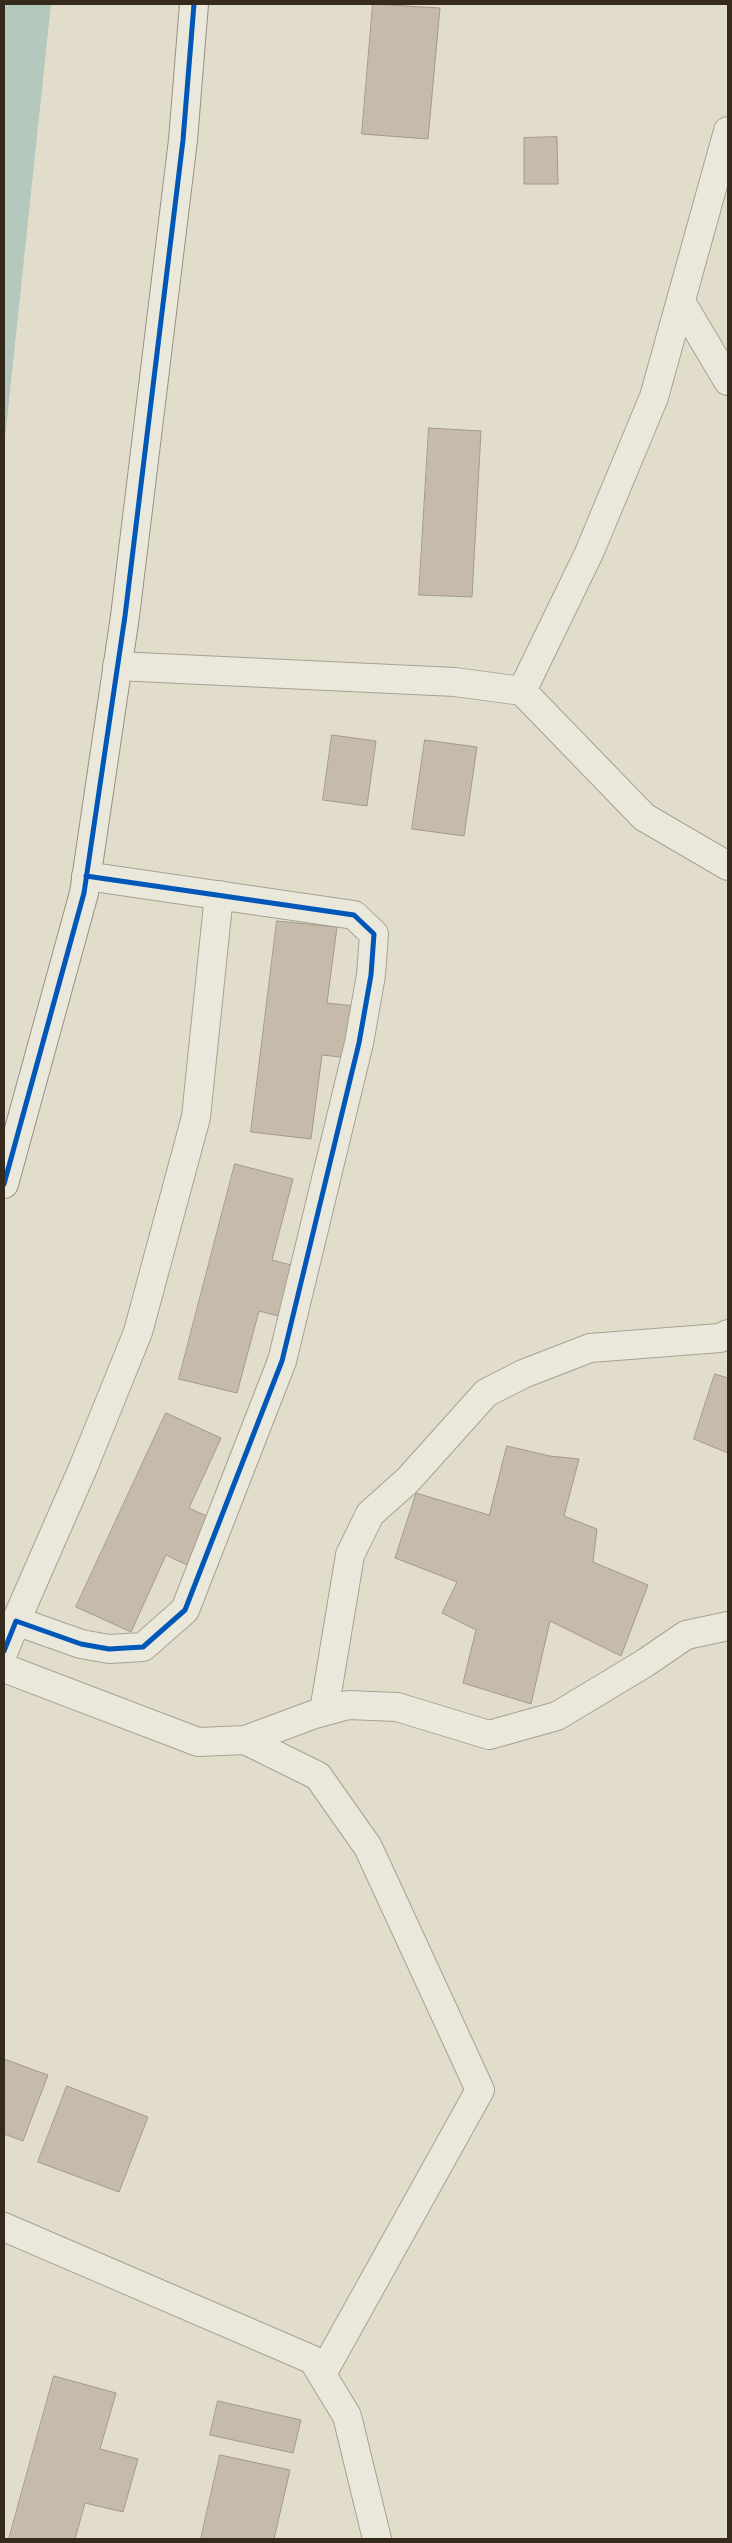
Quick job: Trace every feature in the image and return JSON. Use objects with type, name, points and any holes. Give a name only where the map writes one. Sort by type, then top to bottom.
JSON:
[{"type":"street","points":[[4,1184],[79,912],[86,876],[117,666],[183,140],[194,4]]},
{"type":"street","points":[[522,691],[589,553],[654,397],[728,132]]},
{"type":"street","points":[[680,302],[728,381]]},
{"type":"street","points":[[117,666],[455,682],[522,691],[644,817],[728,866]]},
{"type":"street","points":[[16,1621],[81,1644],[109,1649],[143,1647],[185,1610],[282,1361],[359,1043],[371,976],[374,934],[354,915],[86,876]]},
{"type":"street","points":[[4,1651],[83,1468],[138,1332],[196,1117],[219,895]]},
{"type":"street","points":[[324,1711],[350,1555],[370,1514],[408,1480],[486,1393],[523,1374],[590,1348],[720,1338],[728,1334]]},
{"type":"street","points":[[4,1668],[198,1742],[245,1740],[324,1711],[348,1705],[397,1707],[488,1735],[557,1716],[686,1635],[728,1626]]},
{"type":"street","points":[[245,1740],[318,1776],[368,1847],[480,2090],[322,2374]]},
{"type":"street","points":[[4,2227],[313,2360],[348,2416],[377,2539]]},
{"type":"shaded area","points":[[4,4],[51,4],[4,448]]},
{"type":"building","points":[[373,4],[440,8],[428,139],[362,134]]},
{"type":"building","points":[[557,137],[558,184],[524,184],[524,138]]},
{"type":"building","points":[[429,428],[481,431],[472,597],[419,595]]},
{"type":"building","points":[[332,735],[376,741],[367,806],[323,800]]},
{"type":"building","points":[[425,740],[477,747],[464,836],[412,829]]},
{"type":"building","points":[[277,921],[337,927],[327,1003],[355,1006],[349,1058],[322,1055],[311,1139],[251,1132]]},
{"type":"building","points":[[235,1164],[293,1179],[272,1260],[299,1267],[286,1318],[259,1311],[237,1393],[179,1379]]},
{"type":"building","points":[[715,1374],[728,1378],[728,1453],[694,1439]]},
{"type":"building","points":[[166,1413],[221,1438],[189,1508],[213,1519],[191,1567],[166,1555],[131,1632],[76,1607]]},
{"type":"building","points":[[507,1446],[550,1456],[579,1459],[564,1516],[597,1529],[593,1562],[648,1585],[621,1656],[550,1621],[531,1704],[463,1683],[476,1630],[442,1613],[457,1582],[395,1558],[416,1493],[489,1515]]},
{"type":"building","points":[[4,2059],[48,2075],[23,2141],[4,2134]]},
{"type":"building","points":[[67,2086],[148,2117],[119,2192],[38,2162]]},
{"type":"building","points":[[54,2376],[116,2393],[100,2449],[138,2459],[123,2512],[85,2503],[75,2539],[9,2539]]},
{"type":"building","points":[[218,2401],[301,2420],[293,2453],[210,2435]]},
{"type":"building","points":[[220,2455],[290,2470],[274,2539],[201,2539]]},
{"type":"cycle path","points":[[4,1184],[84,893],[125,616],[183,140],[194,4]]},
{"type":"cycle path","points":[[4,1651],[16,1621],[81,1644],[109,1649],[143,1647],[185,1610],[282,1361],[359,1043],[371,975],[374,934],[354,915],[86,876]]}]
